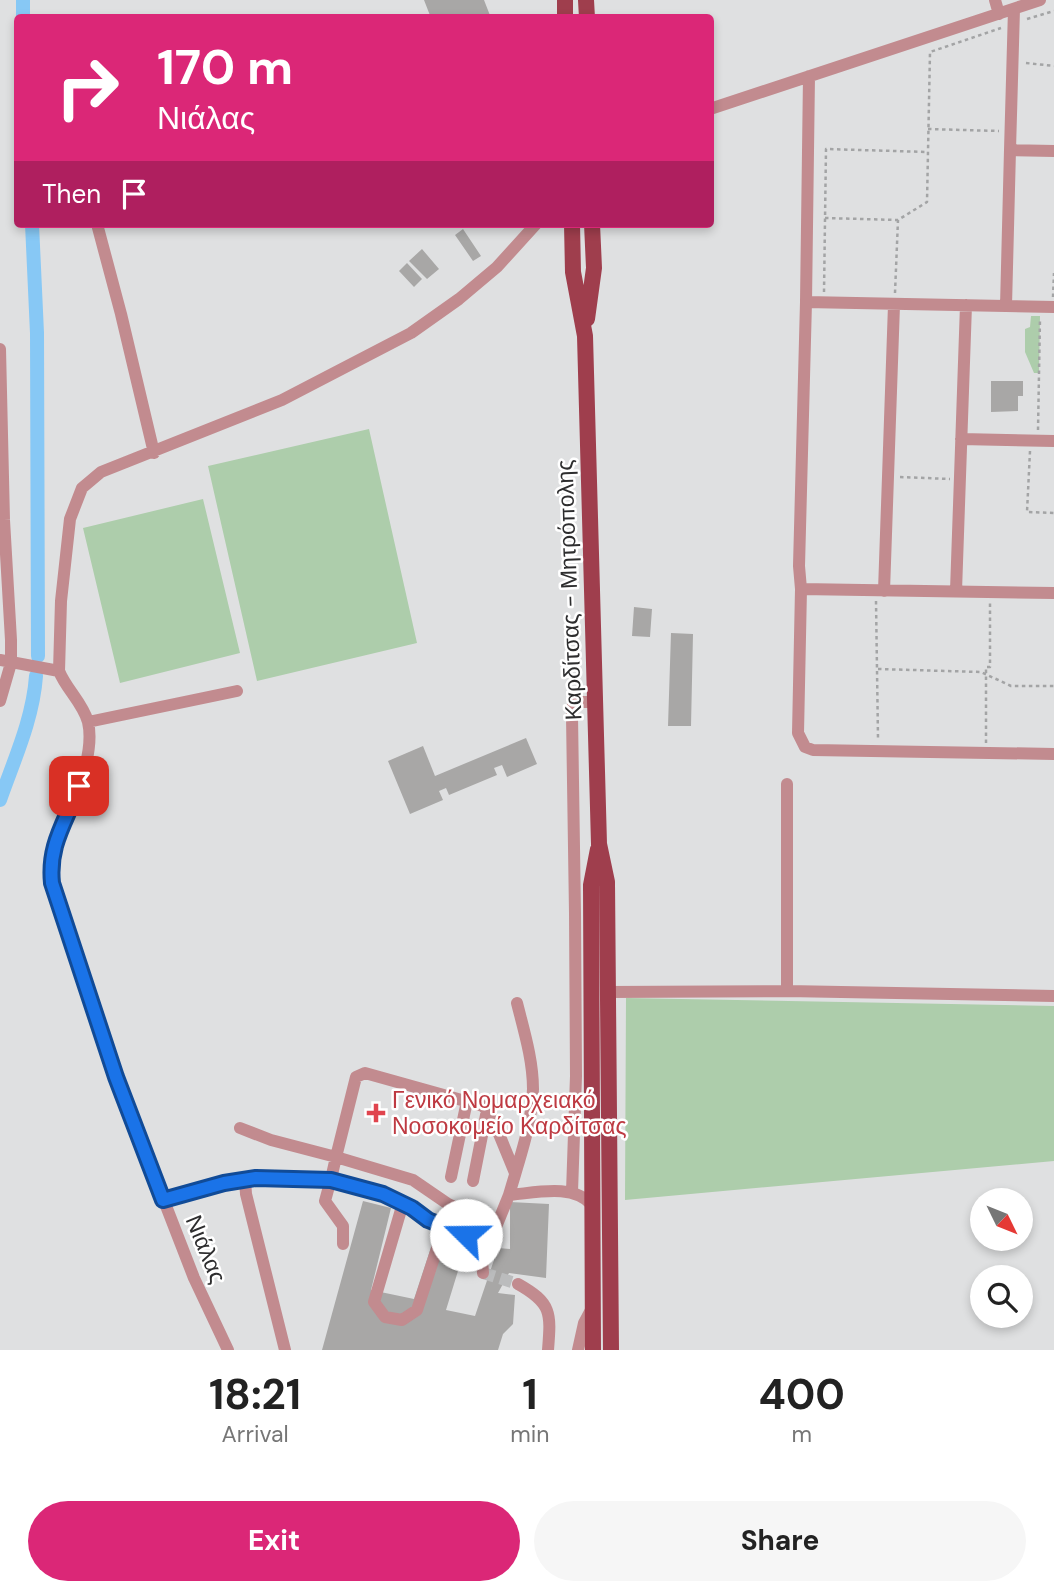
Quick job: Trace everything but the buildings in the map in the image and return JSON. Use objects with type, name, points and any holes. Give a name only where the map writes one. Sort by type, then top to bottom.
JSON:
[{"type":"main road","name":"Καρδίτσας - Μητρόπολης","points":[[572,228],[573,272],[585,336]]},
{"type":"main road","name":"Καρδίτσας - Μητρόπολης","points":[[592,228],[594,268],[585,336],[598,844],[591,885],[593,1350]]},
{"type":"main road","name":"Καρδίτσας - Μητρόπολης","points":[[592,1054],[608,992],[607,882],[598,844]]},
{"type":"main road","name":"Καρδίτσας - Μητρόπολης","points":[[592,1077],[611,1350]]},
{"type":"street","points":[[995,0],[999,14]]},
{"type":"street","points":[[714,107],[1040,0]]},
{"type":"street","points":[[1006,306],[1014,9]]},
{"type":"street","points":[[808,76],[800,741],[804,747],[813,750],[1054,754]]},
{"type":"street","points":[[1010,150],[1054,151]]},
{"type":"street","points":[[97,228],[154,453]]},
{"type":"street","points":[[237,691],[88,722],[59,671],[61,601],[69,519],[75,501],[90,479],[101,472],[154,453],[303,390],[411,333],[459,299],[497,267],[532,228]]},
{"type":"street","points":[[807,302],[1049,307]]},
{"type":"street","points":[[880,591],[888,477],[894,304]]},
{"type":"street","points":[[956,591],[966,305]]},
{"type":"street","points":[[0,349],[5,662],[0,701]]},
{"type":"street","points":[[961,439],[1054,441]]},
{"type":"street","points":[[801,589],[1054,593]]},
{"type":"street","points":[[5,662],[59,671]]},
{"type":"street","points":[[592,1054],[572,711],[576,703],[594,702]]},
{"type":"street","name":"Νιάλας","points":[[88,722],[85,764],[72,804],[52,850],[52,883],[116,1077],[194,1278],[228,1350]]},
{"type":"street","points":[[787,783],[788,991]]},
{"type":"street","points":[[608,992],[788,991],[1054,996]]},
{"type":"street","points":[[483,1273],[481,1264],[509,1195],[529,1124],[533,1091],[528,1045],[517,1003]]},
{"type":"street","points":[[343,1244],[343,1226],[325,1201],[359,1073],[483,1106],[515,1173]]},
{"type":"street","points":[[572,1192],[592,1077]]},
{"type":"street","points":[[451,1177],[467,1101]]},
{"type":"street","points":[[473,1181],[487,1110]]},
{"type":"street","points":[[240,1128],[271,1140],[413,1180],[448,1204],[496,1227]]},
{"type":"street","points":[[572,1192],[592,1175]]},
{"type":"street","points":[[163,1200],[224,1183],[267,1177],[331,1180],[383,1194],[444,1227],[489,1244]]},
{"type":"street","points":[[245,1180],[246,1194],[285,1350]]},
{"type":"street","points":[[509,1195],[572,1192],[583,1195],[592,1205]]},
{"type":"street","points":[[403,1203],[374,1302],[385,1317],[402,1320],[417,1310],[444,1227]]},
{"type":"street","points":[[518,1284],[535,1294],[546,1306],[548,1350]]},
{"type":"street","points":[[578,1350],[584,1323],[592,1307]]},
{"type":"path","points":[[825,218],[898,220],[927,202],[930,51],[1054,11]]},
{"type":"path","points":[[1012,62],[1054,66]]},
{"type":"path","points":[[928,129],[1011,131]]},
{"type":"path","points":[[824,302],[826,149],[928,152]]},
{"type":"path","points":[[894,304],[898,220]]},
{"type":"path","points":[[1054,273],[1027,512],[1054,513]]},
{"type":"path","points":[[888,477],[960,479]]},
{"type":"path","points":[[878,751],[880,591]]},
{"type":"path","points":[[986,753],[986,667],[990,667],[990,592]]},
{"type":"path","points":[[878,669],[986,673],[1011,686],[1054,686]]},
{"type":"green space","points":[[1031,316],[1040,316],[1039,373],[1034,373],[1025,352],[1025,329],[1030,327]]},
{"type":"green space","points":[[369,429],[417,643],[257,681],[208,466]]},
{"type":"green space","points":[[203,499],[240,653],[120,683],[83,528]]},
{"type":"green space","points":[[626,998],[1054,1006],[1054,1161],[625,1200]]},
{"type":"waterway","points":[[23,0],[23,14]]},
{"type":"waterway","points":[[32,228],[37,333],[38,656]]},
{"type":"waterway","points":[[0,800],[27,724],[36,676]]},
{"type":"tunnel","points":[[483,1273],[518,1284]]},
{"type":"place","name":"Γενικό Νομαρχειακό Νοσοκομείο Καρδίτσας","points":[[376,1113]]},
{"type":"route","points":[[79,786],[52,850],[52,883],[116,1077],[163,1200],[224,1183],[256,1178],[331,1180],[383,1194],[412,1208],[428,1220],[466,1235]]}]
